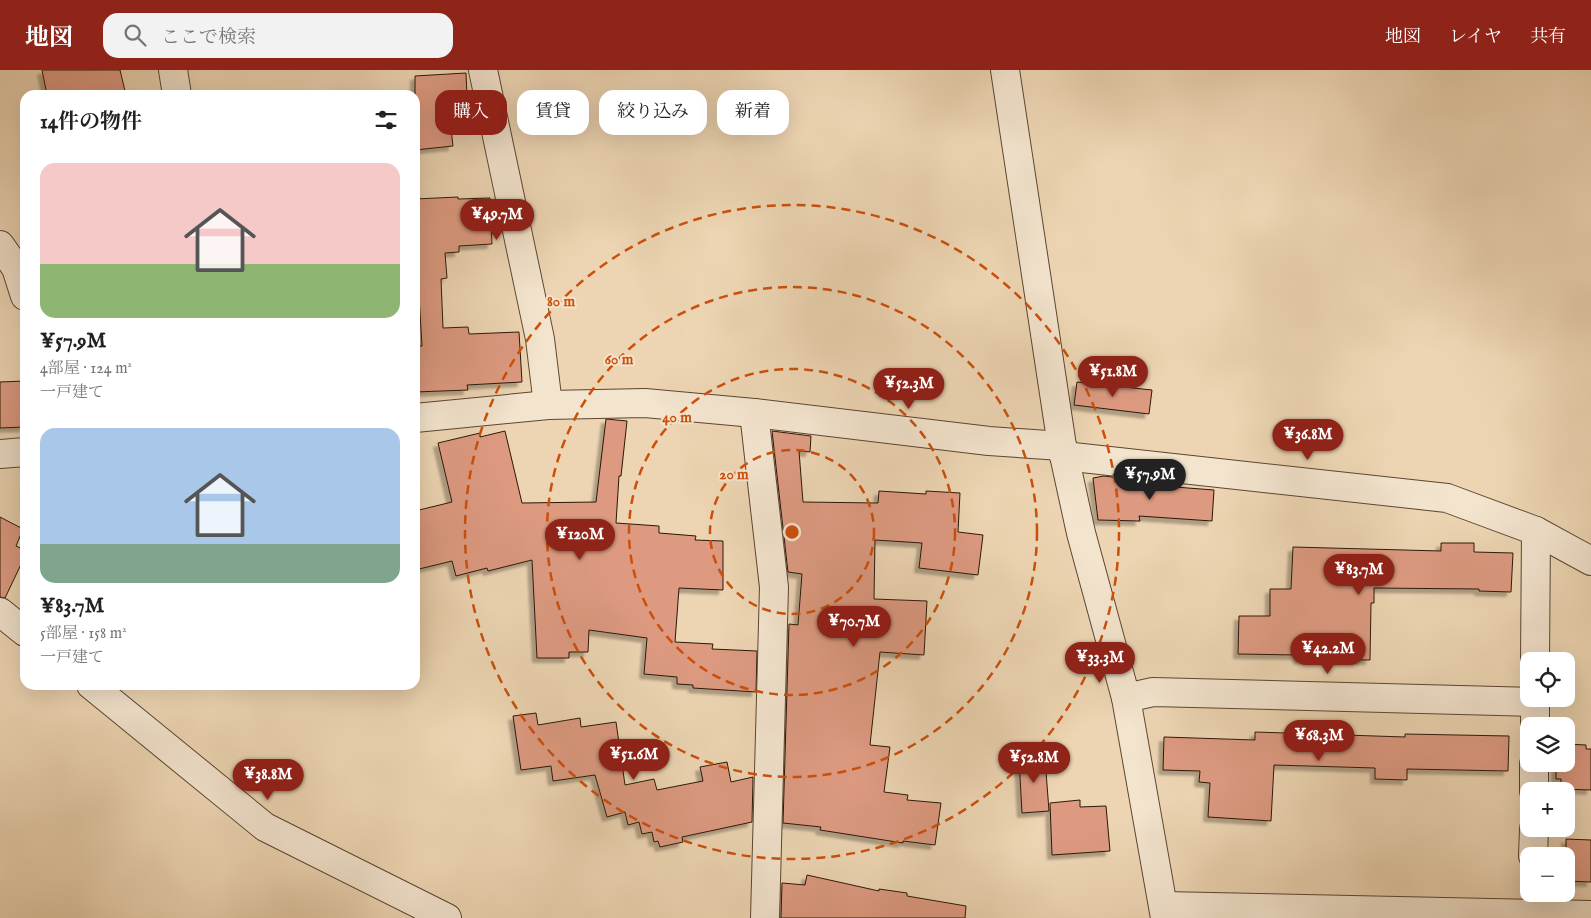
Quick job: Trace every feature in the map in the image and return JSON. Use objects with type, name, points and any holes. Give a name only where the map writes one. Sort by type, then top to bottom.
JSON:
[{"type":"street","points":[[173,70],[176,90]]},
{"type":"street","points":[[483,70],[540,339],[548,405]]},
{"type":"street","points":[[1005,70],[1063,451],[1081,533],[1126,698],[1165,912],[1533,908],[1591,915]]},
{"type":"street","points":[[0,245],[20,265]]},
{"type":"street","points":[[420,418],[548,405],[645,403],[754,413],[989,441],[1447,498],[1536,531],[1591,561]]},
{"type":"street","points":[[754,413],[774,587],[765,918]]},
{"type":"street","points":[[0,454],[20,452]]},
{"type":"street","points":[[1535,652],[1536,531]]},
{"type":"street","points":[[0,612],[20,628]]},
{"type":"street","points":[[97,690],[266,826],[447,918]]},
{"type":"street","points":[[1126,698],[1153,692],[1535,709]]},
{"type":"building","points":[[42,70],[120,70],[125,90],[46,90]]},
{"type":"building","points":[[466,73],[467,90],[435,90],[435,135],[452,135],[453,146],[420,149],[420,90],[415,90],[415,76]]},
{"type":"building","points":[[490,198],[492,244],[459,246],[459,252],[445,253],[447,278],[441,279],[443,328],[468,327],[469,334],[519,332],[522,382],[467,385],[468,390],[420,392],[420,346],[422,346],[420,312],[420,199]]},
{"type":"building","points":[[20,381],[20,427],[0,428],[0,382]]},
{"type":"building","points":[[1077,382],[1152,390],[1149,414],[1074,405]]},
{"type":"building","points":[[606,419],[627,421],[621,476],[619,476],[616,523],[659,526],[659,533],[696,536],[695,540],[723,541],[723,590],[679,588],[675,642],[713,644],[712,649],[757,651],[756,692],[693,688],[693,685],[677,684],[677,677],[644,674],[647,638],[589,630],[588,652],[569,652],[569,658],[537,658],[532,560],[488,571],[487,568],[456,576],[452,561],[420,569],[420,510],[452,502],[438,443],[480,433],[480,437],[505,431],[522,503],[596,502]]},
{"type":"building","points":[[772,431],[811,436],[810,452],[799,451],[803,502],[878,503],[879,491],[926,494],[926,491],[960,493],[958,532],[983,535],[978,575],[919,568],[922,543],[875,540],[874,599],[927,601],[924,655],[880,652],[870,745],[890,747],[884,792],[908,795],[907,800],[941,803],[935,845],[903,841],[903,843],[820,830],[821,827],[783,823],[789,624],[798,625],[802,574],[788,572]]},
{"type":"building","points":[[1104,476],[1136,480],[1136,484],[1214,490],[1212,521],[1139,516],[1140,521],[1098,520],[1093,478]]},
{"type":"building","points":[[0,517],[20,527],[20,536],[16,546],[20,548],[20,566],[5,598],[0,597]]},
{"type":"building","points":[[1441,543],[1474,543],[1474,552],[1513,553],[1511,592],[1479,591],[1479,589],[1374,588],[1374,603],[1371,603],[1370,660],[1298,659],[1298,655],[1238,654],[1239,616],[1270,616],[1270,589],[1291,589],[1293,547],[1441,551]]},
{"type":"building","points":[[536,713],[538,725],[580,718],[581,727],[616,722],[625,785],[654,779],[657,790],[703,781],[700,767],[727,762],[731,782],[753,777],[752,822],[682,837],[683,842],[660,847],[658,841],[654,842],[652,832],[642,834],[639,822],[628,825],[625,812],[607,817],[595,775],[553,781],[551,766],[521,770],[513,716]]},
{"type":"building","points":[[1255,732],[1405,737],[1405,734],[1509,736],[1508,771],[1407,769],[1407,780],[1375,779],[1375,768],[1274,765],[1271,821],[1208,817],[1210,783],[1199,782],[1200,771],[1163,770],[1164,737],[1255,740]]},
{"type":"building","points":[[1575,744],[1586,745],[1586,749],[1591,749],[1591,790],[1575,789],[1575,782],[1561,782],[1561,779],[1556,779],[1556,772],[1575,772]]},
{"type":"building","points":[[1041,755],[1041,759],[1045,758],[1049,811],[1022,813],[1020,756]]},
{"type":"building","points":[[1080,800],[1080,807],[1106,806],[1110,851],[1052,855],[1050,803]]},
{"type":"building","points":[[1566,839],[1591,840],[1591,882],[1575,881],[1575,847],[1566,847]]},
{"type":"building","points":[[807,875],[879,891],[879,889],[907,893],[907,896],[966,906],[965,918],[781,918],[782,883],[805,885]]}]
